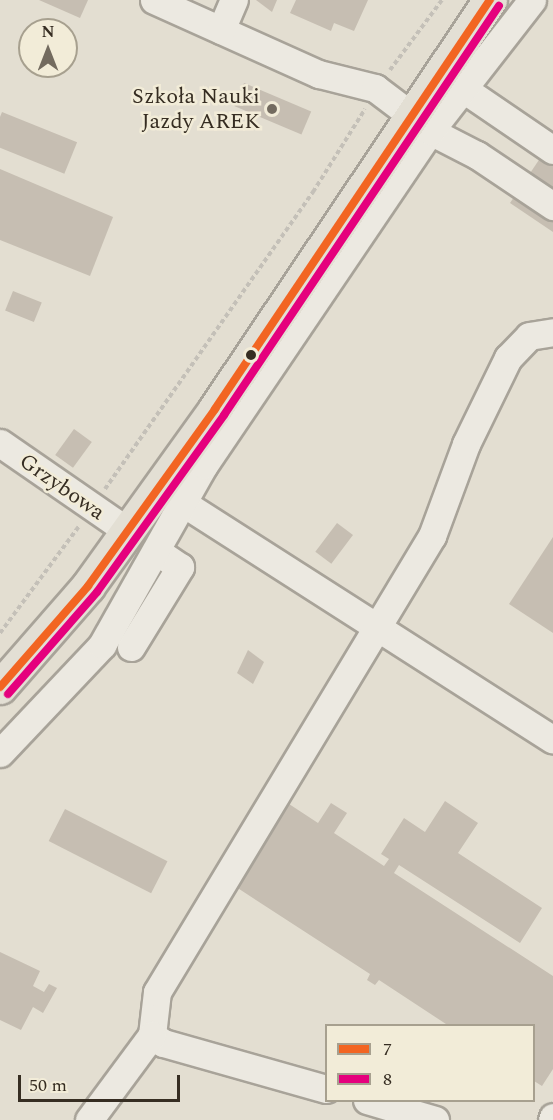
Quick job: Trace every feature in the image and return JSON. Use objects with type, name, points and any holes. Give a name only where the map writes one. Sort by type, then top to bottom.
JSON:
[{"type":"main road","points":[[0,687],[58,624],[421,123],[490,0]]},
{"type":"street","points":[[154,0],[319,74],[375,88],[421,123],[477,155],[553,206]]},
{"type":"street","points":[[221,30],[234,0]]},
{"type":"street","points":[[0,753],[102,645],[183,503],[421,123],[462,88],[532,0]]},
{"type":"street","points":[[462,88],[553,150]]},
{"type":"street","points":[[89,1120],[152,1035],[157,992],[432,536],[466,444],[508,358],[529,336],[553,332]]},
{"type":"street","name":"Grzybowa","points":[[0,443],[92,509],[126,530]]},
{"type":"street","points":[[183,503],[553,740]]},
{"type":"street","points":[[131,647],[180,567],[156,551]]},
{"type":"street","points":[[152,1035],[163,1042],[325,1088]]},
{"type":"street","points":[[371,1102],[435,1120]]},
{"type":"path","points":[[0,633],[92,509],[313,192],[375,88],[442,0]]},
{"type":"building","points":[[39,0],[88,0],[80,18]]},
{"type":"building","points":[[256,0],[277,0],[272,12]]},
{"type":"building","points":[[296,0],[368,0],[354,31],[334,23],[331,31],[290,13]]},
{"type":"building","name":"Szkoła Nauki Jazdy AREK","points":[[244,83],[311,112],[301,135],[234,106]]},
{"type":"building","points":[[2,112],[77,142],[64,174],[0,148]]},
{"type":"building","points":[[553,139],[553,232],[510,203]]},
{"type":"building","points":[[0,169],[113,217],[90,276],[0,240]]},
{"type":"building","points":[[13,291],[42,303],[34,322],[5,310]]},
{"type":"building","points":[[74,429],[92,442],[73,468],[55,455]]},
{"type":"building","points":[[337,523],[353,535],[331,564],[315,552]]},
{"type":"building","points":[[553,537],[553,633],[509,604]]},
{"type":"building","points":[[248,650],[264,662],[253,684],[237,673]]},
{"type":"building","points":[[445,801],[478,823],[458,853],[542,908],[520,943],[399,865],[394,873],[553,976],[553,1069],[542,1086],[535,1082],[535,1024],[446,1024],[379,980],[375,985],[367,980],[370,974],[233,885],[286,802],[318,823],[331,803],[347,813],[334,833],[384,866],[389,859],[381,854],[404,818],[425,832]]},
{"type":"building","points":[[65,809],[167,861],[151,893],[49,841]]},
{"type":"building","points":[[0,952],[40,971],[33,986],[44,992],[49,984],[57,988],[43,1013],[33,1007],[21,1030],[0,1020]]},
{"type":"transit line","name":"7","points":[[0,687],[88,586],[215,409],[490,0]]},
{"type":"transit line","name":"8","points":[[8,694],[97,592],[224,415],[499,6]]},
{"type":"place","name":"Szkoła Nauki Jazdy AREK","points":[[272,109]]}]
